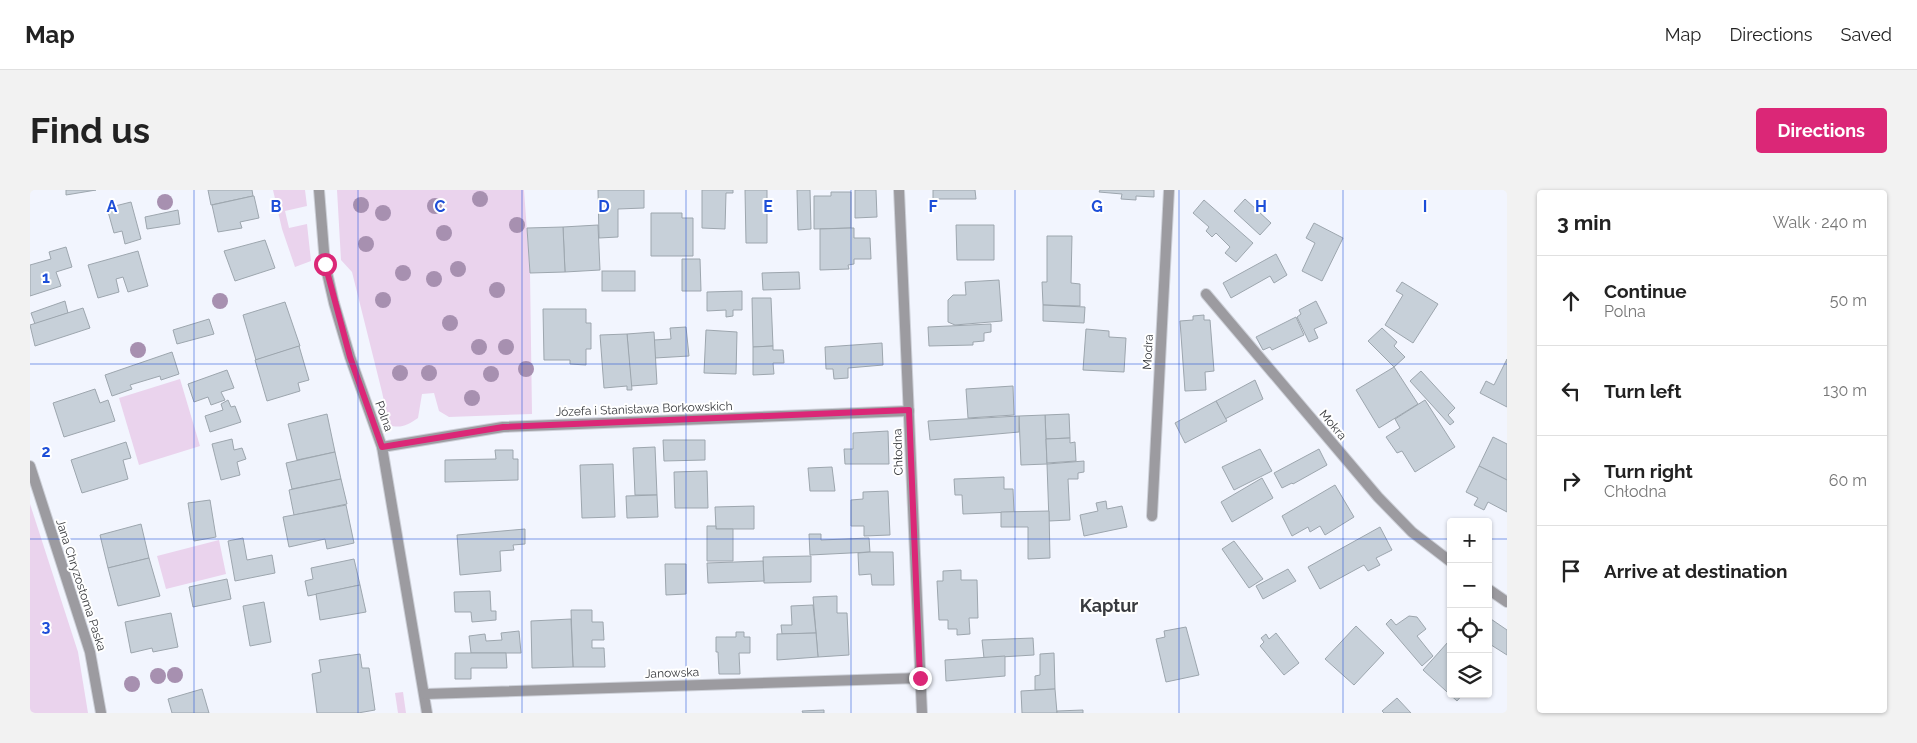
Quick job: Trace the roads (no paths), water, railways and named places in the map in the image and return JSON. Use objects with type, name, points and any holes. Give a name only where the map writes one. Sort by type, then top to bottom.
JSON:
[{"type":"street","name":"Polna","points":[[319,190],[325,264],[334,303],[350,357],[382,447],[427,713]]},
{"type":"street","name":"Chłodna","points":[[899,190],[922,713]]},
{"type":"street","name":"Modra","points":[[1152,516],[1169,190]]},
{"type":"street","name":"Mokra","points":[[1206,294],[1378,497],[1412,532],[1447,559]]},
{"type":"street","name":"Józefa i Stanisława Borkowskich","points":[[382,447],[503,427],[909,410]]},
{"type":"street","name":"Jana Chryzostoma Paska","points":[[30,466],[90,652],[101,713]]},
{"type":"street","points":[[1492,592],[1507,602]]},
{"type":"street","name":"Janowska","points":[[425,694],[920,678]]},
{"type":"district","name":"Kaptur","points":[[1109,606]]}]
